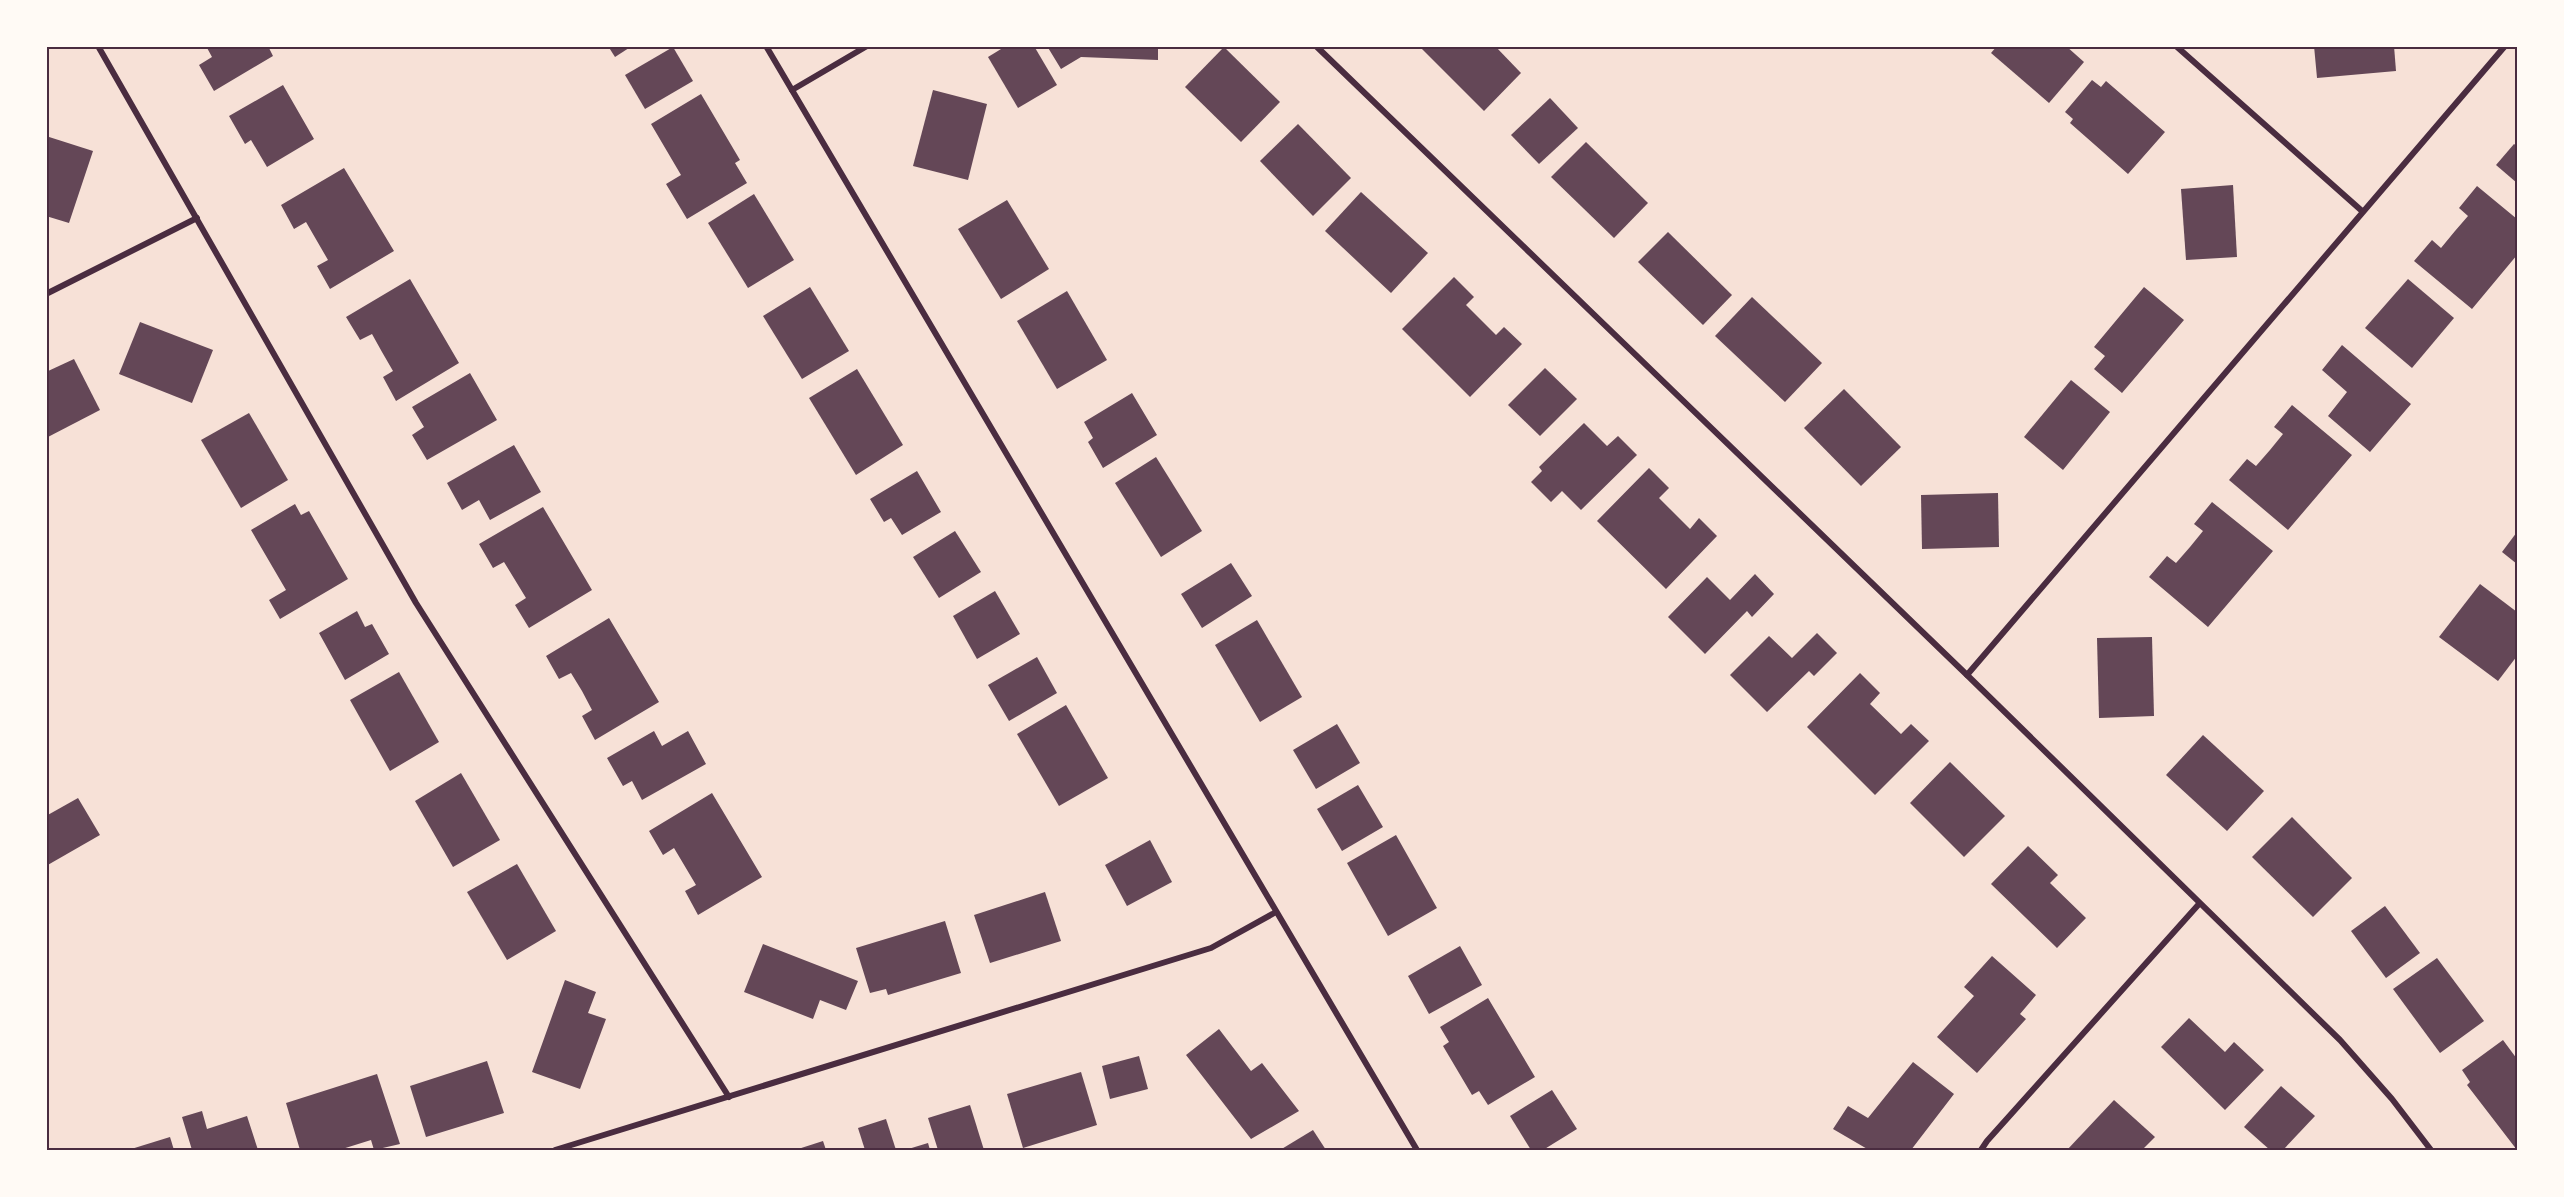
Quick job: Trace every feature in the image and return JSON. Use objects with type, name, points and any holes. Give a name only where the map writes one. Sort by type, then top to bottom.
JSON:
[{"type":"street","points":[[98,46],[416,603],[729,1097]]},
{"type":"street","points":[[766,46],[1417,1150]]},
{"type":"street","points":[[792,90],[867,46]]},
{"type":"street","points":[[1316,46],[1967,675],[2340,1040],[2392,1099],[2431,1150]]},
{"type":"street","points":[[2176,46],[2362,211]]},
{"type":"street","points":[[1967,675],[2505,46]]},
{"type":"street","points":[[46,294],[197,218]]},
{"type":"street","points":[[1981,1150],[1986,1141],[2199,904]]},
{"type":"street","points":[[555,1150],[1211,948],[1276,912]]},
{"type":"building","points":[[206,46],[268,46],[273,56],[214,91],[199,65],[212,57]]},
{"type":"building","points":[[608,46],[632,46],[615,57]]},
{"type":"building","points":[[1006,46],[1034,46],[1057,85],[1018,108],[988,57]]},
{"type":"building","points":[[1047,46],[1158,46],[1158,60],[1081,57],[1061,69]]},
{"type":"building","points":[[1419,46],[1495,46],[1521,73],[1484,111]]},
{"type":"building","points":[[1997,46],[2066,46],[2084,62],[2049,103],[1991,53]]},
{"type":"building","points":[[2314,46],[2394,46],[2396,71],[2317,78]]},
{"type":"building","points":[[673,47],[693,81],[645,109],[625,75]]},
{"type":"building","points":[[1224,47],[1280,102],[1241,142],[1185,87]]},
{"type":"building","points":[[2092,80],[2101,87],[2106,81],[2165,132],[2128,174],[2070,123],[2073,119],[2065,112]]},
{"type":"building","points":[[283,85],[314,139],[267,167],[251,140],[245,144],[229,116]]},
{"type":"building","points":[[933,90],[987,104],[968,180],[913,166]]},
{"type":"building","points":[[701,94],[740,160],[735,163],[747,183],[687,219],[666,184],[681,175],[651,124]]},
{"type":"building","points":[[1550,98],[1578,128],[1539,164],[1511,135]]},
{"type":"building","points":[[1298,124],[1351,178],[1313,216],[1260,161]]},
{"type":"building","points":[[46,136],[93,151],[69,223],[46,216]]},
{"type":"building","points":[[1586,142],[1648,203],[1614,238],[1551,177]]},
{"type":"building","points":[[2514,144],[2517,146],[2517,183],[2496,165]]},
{"type":"building","points":[[344,168],[394,251],[330,289],[317,266],[328,260],[306,222],[294,229],[281,205]]},
{"type":"building","points":[[2233,185],[2237,257],[2186,260],[2181,189]]},
{"type":"building","points":[[2477,186],[2517,219],[2517,255],[2472,309],[2414,261],[2432,240],[2441,248],[2468,216],[2459,208]]},
{"type":"building","points":[[1361,192],[1428,253],[1391,293],[1325,231]]},
{"type":"building","points":[[754,194],[794,260],[748,288],[708,223]]},
{"type":"building","points":[[1007,200],[1049,269],[1001,299],[958,229]]},
{"type":"building","points":[[1668,232],[1732,295],[1703,325],[1638,262]]},
{"type":"building","points":[[1454,277],[1474,297],[1466,305],[1496,335],[1504,327],[1522,344],[1470,397],[1402,329]]},
{"type":"building","points":[[410,279],[459,363],[396,401],[383,377],[393,371],[372,334],[360,340],[346,317]]},
{"type":"building","points":[[2408,279],[2454,318],[2412,368],[2365,328]]},
{"type":"building","points":[[810,287],[849,351],[802,379],[763,316]]},
{"type":"building","points":[[2144,287],[2184,320],[2122,393],[2094,369],[2105,356],[2094,347]]},
{"type":"building","points":[[1067,291],[1107,360],[1057,389],[1017,321]]},
{"type":"building","points":[[1752,297],[1822,363],[1785,402],[1715,336]]},
{"type":"building","points":[[140,322],[213,350],[192,403],[119,374]]},
{"type":"building","points":[[2342,345],[2411,404],[2370,452],[2328,416],[2347,392],[2322,370]]},
{"type":"building","points":[[74,359],[100,410],[46,438],[46,372]]},
{"type":"building","points":[[1545,368],[1577,399],[1540,436],[1508,405]]},
{"type":"building","points":[[857,369],[903,445],[856,475],[809,398]]},
{"type":"building","points":[[470,373],[497,420],[427,460],[412,435],[424,427],[412,407]]},
{"type":"building","points":[[2071,380],[2110,412],[2063,470],[2024,437]]},
{"type":"building","points":[[1844,389],[1901,447],[1861,486],[1804,428]]},
{"type":"building","points":[[1132,393],[1157,435],[1103,468],[1088,442],[1093,438],[1084,422]]},
{"type":"building","points":[[2292,405],[2352,455],[2288,530],[2229,480],[2247,459],[2256,466],[2270,450],[2283,434],[2274,427]]},
{"type":"building","points":[[249,413],[288,480],[241,508],[201,440]]},
{"type":"building","points":[[1584,423],[1607,446],[1618,436],[1637,455],[1581,510],[1562,491],[1551,502],[1531,482],[1542,471],[1539,467]]},
{"type":"building","points":[[514,445],[541,492],[490,520],[479,500],[462,510],[447,483]]},
{"type":"building","points":[[1156,457],[1202,531],[1161,557],[1115,483]]},
{"type":"building","points":[[1649,468],[1669,488],[1659,498],[1690,529],[1699,518],[1717,536],[1666,589],[1597,521]]},
{"type":"building","points":[[917,471],[941,512],[902,535],[891,518],[884,522],[870,499]]},
{"type":"building","points":[[1998,493],[1999,547],[1922,549],[1921,495]]},
{"type":"building","points":[[2212,502],[2273,551],[2208,627],[2149,577],[2167,556],[2176,563],[2190,547],[2203,531],[2194,524]]},
{"type":"building","points":[[295,504],[301,515],[309,511],[348,579],[280,619],[269,600],[286,590],[251,530]]},
{"type":"building","points":[[543,507],[592,590],[529,628],[515,605],[526,598],[504,562],[493,568],[479,544]]},
{"type":"building","points":[[955,531],[981,572],[939,598],[913,557]]},
{"type":"building","points":[[2517,532],[2517,564],[2502,552]]},
{"type":"building","points":[[1231,563],[1252,596],[1202,628],[1181,594]]},
{"type":"building","points":[[1755,574],[1774,594],[1752,617],[1747,611],[1705,654],[1668,617],[1707,577],[1730,600]]},
{"type":"building","points":[[2480,584],[2517,612],[2517,656],[2498,681],[2439,637]]},
{"type":"building","points":[[995,591],[1020,634],[977,659],[953,616]]},
{"type":"building","points":[[357,611],[365,627],[372,624],[389,654],[345,680],[319,633]]},
{"type":"building","points":[[609,618],[659,702],[595,740],[582,716],[592,710],[582,691],[571,673],[559,679],[546,656]]},
{"type":"building","points":[[1257,620],[1302,697],[1260,722],[1215,645]]},
{"type":"building","points":[[1817,633],[1837,653],[1814,676],[1809,671],[1767,712],[1730,675],[1769,636],[1792,658]]},
{"type":"building","points":[[2152,637],[2154,716],[2099,718],[2097,638]]},
{"type":"building","points":[[1037,657],[1057,693],[1009,721],[988,685]]},
{"type":"building","points":[[399,672],[439,742],[390,771],[350,700]]},
{"type":"building","points":[[1860,673],[1880,693],[1870,704],[1901,734],[1911,724],[1929,741],[1875,795],[1807,727]]},
{"type":"building","points":[[1066,705],[1108,778],[1059,806],[1017,734]]},
{"type":"building","points":[[1337,724],[1360,763],[1316,789],[1293,750]]},
{"type":"building","points":[[654,731],[662,746],[688,731],[706,764],[642,800],[632,781],[623,786],[607,758]]},
{"type":"building","points":[[2203,735],[2264,791],[2227,831],[2166,775]]},
{"type":"building","points":[[1950,762],[2005,816],[1964,857],[1910,803]]},
{"type":"building","points":[[461,773],[500,840],[453,867],[415,801]]},
{"type":"building","points":[[1358,785],[1383,827],[1342,851],[1317,809]]},
{"type":"building","points":[[712,793],[762,877],[698,915],[685,891],[696,885],[674,848],[663,855],[649,831]]},
{"type":"building","points":[[78,798],[100,835],[46,866],[46,816]]},
{"type":"building","points":[[2292,817],[2352,878],[2313,917],[2252,857]]},
{"type":"building","points":[[1396,835],[1437,908],[1388,936],[1347,863]]},
{"type":"building","points":[[1150,840],[1172,882],[1127,906],[1105,865]]},
{"type":"building","points":[[2028,846],[2058,875],[2050,883],[2086,918],[2057,948],[1991,884]]},
{"type":"building","points":[[517,864],[556,931],[507,960],[467,892]]},
{"type":"building","points":[[1045,892],[1061,941],[990,963],[974,915]]},
{"type":"building","points":[[2385,906],[2420,953],[2386,978],[2351,931]]},
{"type":"building","points":[[945,921],[961,973],[888,995],[886,989],[870,993],[856,948]]},
{"type":"building","points":[[763,944],[858,981],[846,1010],[820,1000],[813,1019],[744,992]]},
{"type":"building","points":[[1460,946],[1482,985],[1429,1014],[1408,976]]},
{"type":"building","points":[[1992,956],[2036,995],[2020,1014],[2026,1019],[1977,1073],[1937,1037],[1974,996],[1964,987]]},
{"type":"building","points":[[2437,958],[2484,1021],[2440,1053],[2393,989]]},
{"type":"building","points":[[565,980],[596,992],[588,1013],[606,1019],[580,1089],[532,1072]]},
{"type":"building","points":[[1488,998],[1535,1077],[1488,1105],[1479,1091],[1472,1095],[1443,1046],[1449,1042],[1440,1027]]},
{"type":"building","points":[[2189,1018],[2225,1052],[2234,1042],[2264,1070],[2225,1110],[2161,1047]]},
{"type":"building","points":[[1219,1029],[1251,1071],[1262,1063],[1299,1111],[1251,1139],[1186,1055]]},
{"type":"building","points":[[2503,1040],[2517,1059],[2517,1150],[2467,1085],[2470,1082],[2462,1070]]},
{"type":"building","points":[[1139,1056],[1148,1089],[1110,1099],[1102,1066]]},
{"type":"building","points":[[487,1061],[504,1113],[426,1137],[410,1086]]},
{"type":"building","points":[[1913,1062],[1954,1094],[1911,1150],[1869,1150],[1833,1129],[1848,1106],[1868,1118]]},
{"type":"building","points":[[1081,1072],[1097,1125],[1023,1148],[1007,1094]]},
{"type":"building","points":[[377,1074],[400,1144],[374,1150],[371,1140],[339,1150],[300,1150],[286,1103]]},
{"type":"building","points":[[2281,1086],[2315,1116],[2283,1150],[2270,1150],[2244,1127]]},
{"type":"building","points":[[1552,1090],[1577,1129],[1543,1150],[1531,1150],[1510,1116]]},
{"type":"building","points":[[2114,1100],[2155,1137],[2142,1150],[2067,1150]]},
{"type":"building","points":[[970,1105],[984,1150],[938,1150],[928,1118]]},
{"type":"building","points":[[202,1111],[207,1129],[247,1116],[258,1150],[192,1150],[182,1117]]},
{"type":"building","points":[[886,1119],[896,1150],[865,1150],[858,1128]]},
{"type":"building","points":[[1313,1130],[1326,1150],[1280,1150]]},
{"type":"building","points":[[170,1137],[174,1150],[128,1150]]},
{"type":"building","points":[[823,1141],[826,1150],[795,1150]]},
{"type":"building","points":[[928,1143],[930,1150],[905,1150]]}]
